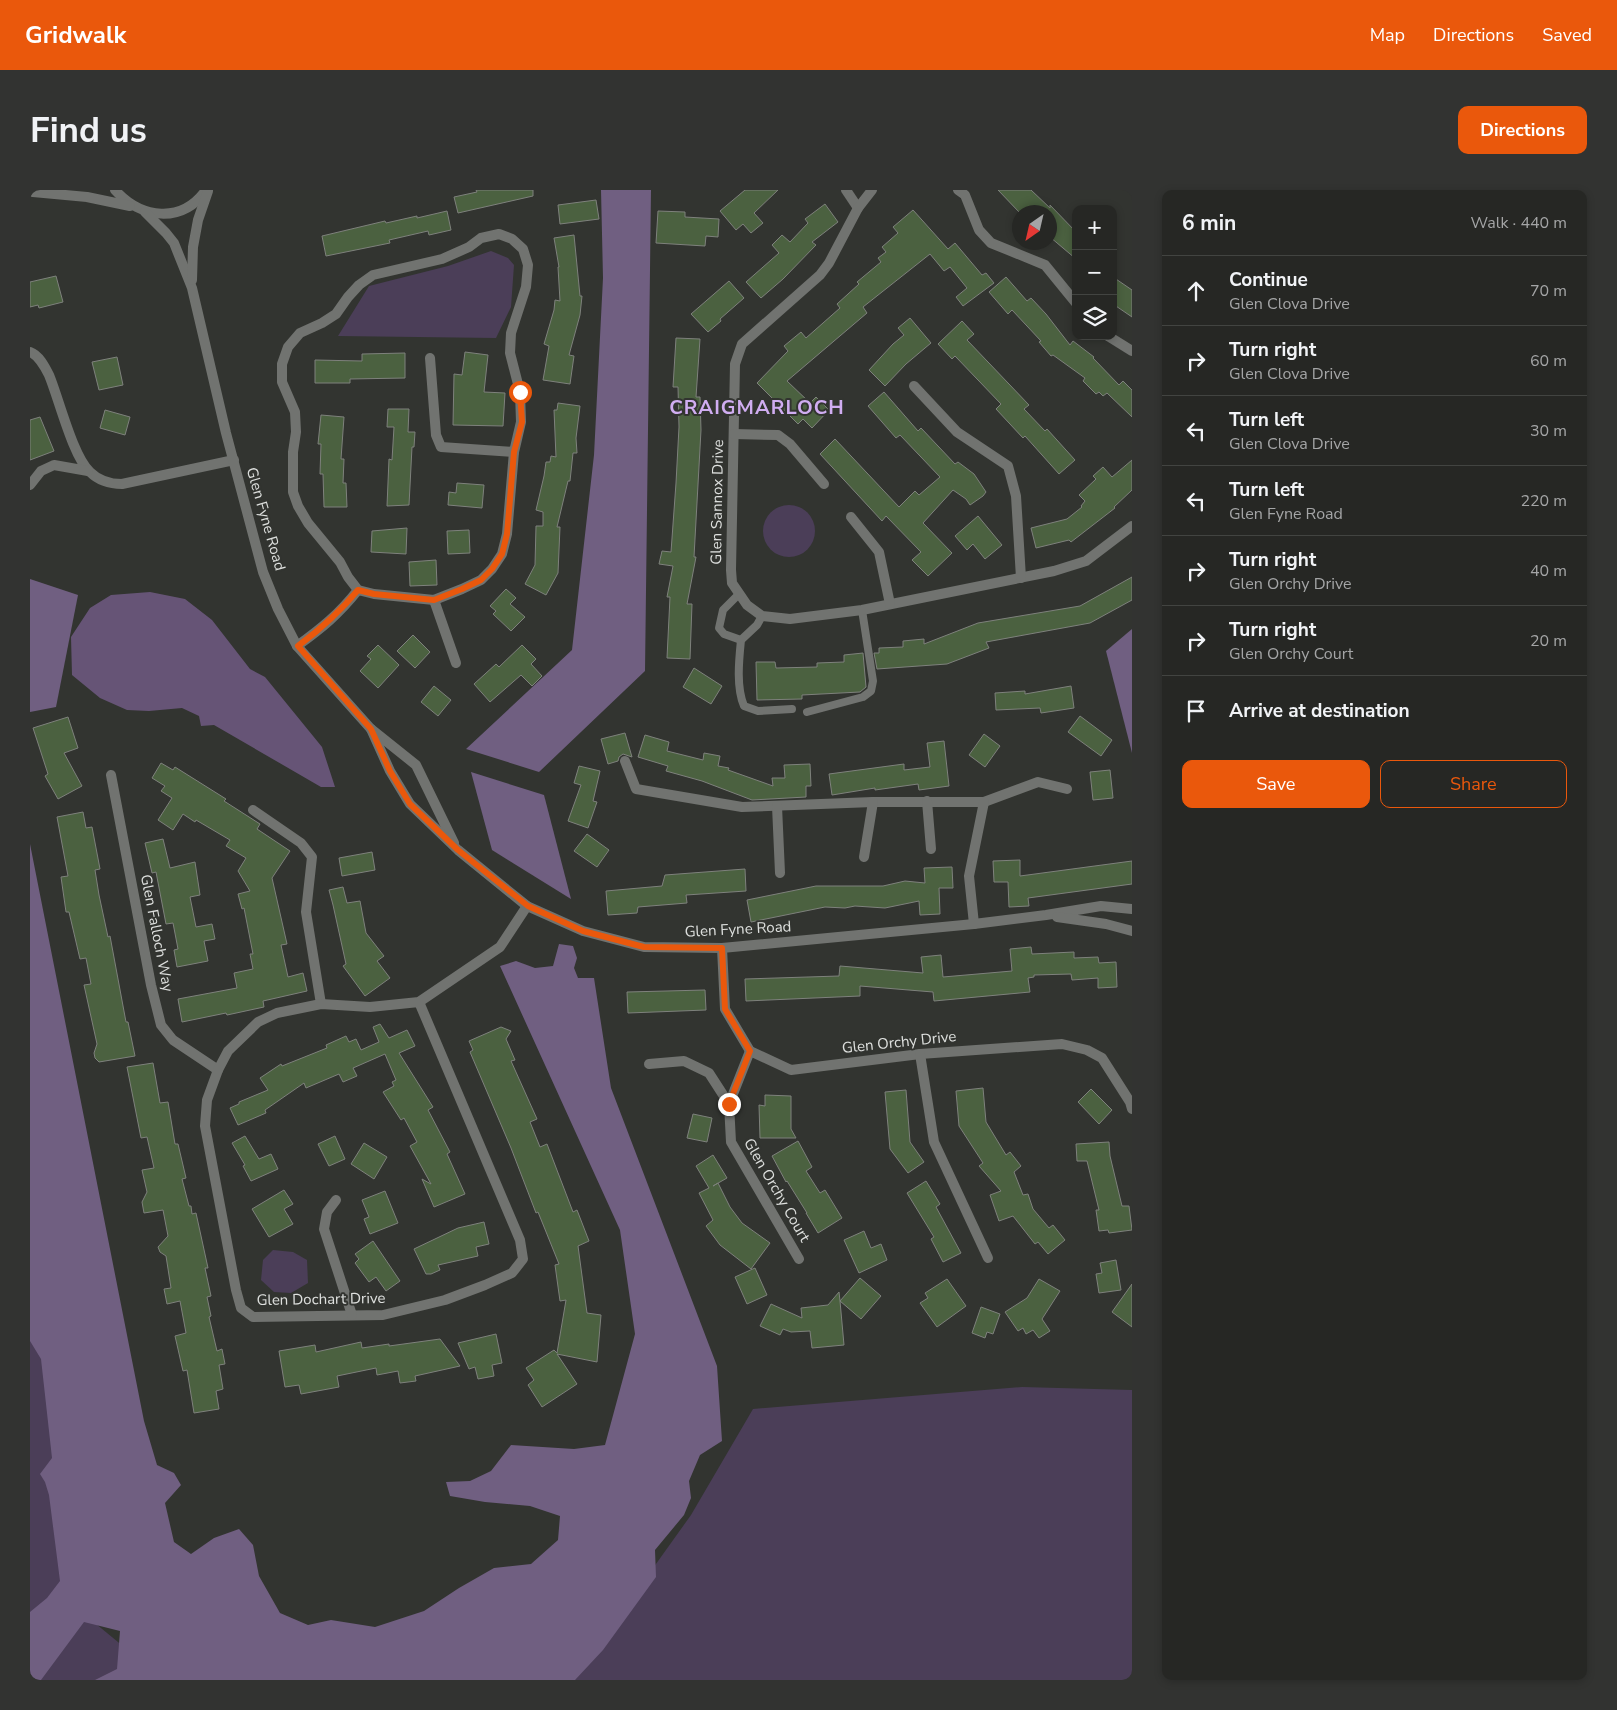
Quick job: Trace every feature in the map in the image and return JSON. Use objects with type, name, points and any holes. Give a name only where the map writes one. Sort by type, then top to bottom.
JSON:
[{"type":"street","name":"Glen Fyne Road","points":[[115,190],[128,203],[141,210],[174,243],[192,288],[263,572],[278,609],[298,646],[371,729],[416,765],[458,850]]},
{"type":"street","name":"Glen Fyne Road","points":[[192,288],[193,248],[198,220],[207,190]]},
{"type":"street","points":[[34,191],[87,197],[141,210],[174,213],[190,207],[207,190]]},
{"type":"street","points":[[846,190],[858,208]]},
{"type":"street","name":"Glen Sannox Drive","points":[[762,616],[747,605],[732,583],[735,364],[742,344],[820,275],[829,263],[858,208],[872,190]]},
{"type":"street","points":[[958,190],[965,195],[979,230],[991,243],[1045,265],[1072,298]]},
{"type":"street","points":[[500,234],[512,239],[522,249],[528,265],[526,287],[511,333],[510,353],[520,392],[522,422],[514,452],[507,534],[502,554],[492,569],[481,580],[434,600],[374,594],[358,590],[340,562],[308,523],[298,506],[294,492],[295,412],[282,382],[282,364],[288,348],[300,333],[336,314],[359,285],[373,275],[442,259],[469,247],[481,238],[500,234]]},
{"type":"street","points":[[1114,340],[1132,351]]},
{"type":"street","points":[[30,352],[45,367],[77,453],[88,471],[99,480],[112,484],[122,484],[234,460]]},
{"type":"street","points":[[430,358],[436,435],[441,447],[514,452]]},
{"type":"street","points":[[914,386],[957,432],[1008,466],[1016,496],[1021,578]]},
{"type":"street","points":[[734,434],[778,436],[790,444],[824,484]]},
{"type":"street","points":[[30,485],[41,471],[54,465],[88,471]]},
{"type":"street","points":[[852,518],[879,552],[890,604]]},
{"type":"street","points":[[762,616],[790,619],[862,610],[1054,571],[1086,561],[1132,526]]},
{"type":"street","points":[[298,646],[323,627],[358,590]]},
{"type":"street","points":[[434,600],[456,663]]},
{"type":"street","name":"Glen Fyne Road","points":[[371,729],[390,771],[410,804],[458,850],[528,906],[583,931],[644,947],[722,948],[974,924],[1101,906],[1132,909]]},
{"type":"street","points":[[625,761],[636,789],[742,807],[873,802],[984,802],[1038,782],[1067,789]]},
{"type":"street","name":"Glen Falloch Way","points":[[111,775],[151,985],[161,1025],[173,1040],[218,1070]]},
{"type":"street","points":[[927,801],[932,849]]},
{"type":"street","points":[[864,857],[873,802]]},
{"type":"street","points":[[974,924],[969,876],[984,802]]},
{"type":"street","points":[[777,806],[780,874]]},
{"type":"street","points":[[253,810],[301,843],[312,856],[306,912],[321,1004]]},
{"type":"street","name":"Glen Dochart Drive","points":[[419,1002],[520,1240],[523,1259],[512,1273],[445,1300],[383,1315],[253,1317],[241,1308],[236,1290],[205,1126],[206,1100],[228,1051],[258,1022],[277,1013],[321,1004],[370,1007],[419,1002],[500,947],[528,906]]},
{"type":"street","name":"Glen Fyne Road","points":[[1046,915],[1106,924],[1132,931]]},
{"type":"street","points":[[722,948],[725,1009],[750,1051]]},
{"type":"street","name":"Glen Orchy Drive","points":[[750,1051],[791,1070],[920,1054],[1062,1044],[1087,1050],[1102,1058],[1130,1102],[1132,1109]]},
{"type":"street","name":"Glen Orchy Court","points":[[750,1051],[729,1104],[731,1142],[799,1258]]},
{"type":"street","points":[[920,1054],[934,1142],[988,1258]]},
{"type":"street","points":[[649,1064],[684,1061],[709,1073],[729,1104]]},
{"type":"street","points":[[336,1200],[328,1212],[324,1229],[352,1315]]},
{"type":"lane","points":[[739,594],[723,610],[719,628],[724,634],[742,640]]},
{"type":"lane","points":[[807,712],[862,697],[872,691],[873,681],[862,610]]},
{"type":"lane","points":[[762,616],[757,625],[742,640],[739,658],[741,698],[744,706],[758,711],[792,708]]},
{"type":"shaded area","points":[[601,190],[651,190],[645,671],[539,772],[466,749],[572,650],[594,455],[603,278]]},
{"type":"shaded area","points":[[491,251],[508,258],[514,265],[511,307],[496,338],[338,336],[369,286],[448,266]]},
{"type":"shaded area","points":[[784,505],[794,505],[808,512],[815,526],[815,536],[808,550],[794,557],[784,557],[774,553],[767,546],[763,536],[763,526],[767,516],[774,509]]},
{"type":"shaded area","points":[[30,579],[78,595],[56,707],[30,712]]},
{"type":"shaded area","points":[[150,592],[185,599],[212,620],[250,669],[265,677],[322,747],[335,787],[321,787],[214,725],[201,726],[199,716],[182,708],[149,711],[127,710],[100,698],[72,675],[71,637],[90,608],[111,595]]},
{"type":"shaded area","points":[[1132,629],[1132,753],[1106,651]]},
{"type":"shaded area","points":[[471,772],[544,795],[571,899],[492,850]]},
{"type":"shaded area","points":[[30,844],[144,1421],[157,1465],[174,1473],[181,1485],[165,1503],[174,1542],[191,1554],[214,1538],[239,1529],[253,1545],[259,1576],[280,1613],[308,1625],[331,1620],[375,1627],[424,1611],[494,1568],[531,1564],[558,1540],[560,1516],[530,1506],[485,1502],[450,1496],[446,1482],[470,1481],[491,1471],[511,1445],[574,1449],[605,1445],[635,1334],[620,1230],[500,966],[516,961],[535,968],[553,966],[559,944],[573,946],[577,958],[574,968],[578,978],[594,978],[611,1088],[717,1366],[722,1441],[700,1455],[689,1481],[691,1498],[684,1515],[655,1550],[656,1577],[603,1650],[575,1680],[95,1680],[117,1669],[120,1631],[84,1622],[41,1680],[30,1680],[30,1612],[47,1598],[60,1581],[49,1495],[40,1474],[52,1458],[41,1359],[30,1341]]},
{"type":"shaded area","points":[[273,1250],[293,1252],[307,1260],[308,1283],[291,1293],[274,1292],[261,1280],[263,1260]]},
{"type":"shaded area","points":[[30,1287],[52,1382],[73,1605],[152,1670],[181,1680],[30,1680]]},
{"type":"shaded area","points":[[1022,1387],[1132,1390],[1132,1680],[573,1680],[691,1515],[753,1409]]},
{"type":"building","points":[[476,190],[533,190],[533,196],[458,213],[454,197],[477,192]]},
{"type":"building","points":[[745,190],[778,190],[754,213],[763,223],[751,233],[743,224],[736,230],[720,211]]},
{"type":"building","points":[[998,190],[1031,190],[1047,205],[1012,205]]},
{"type":"building","points":[[596,200],[599,219],[560,224],[558,205]]},
{"type":"building","points":[[825,204],[838,222],[812,242],[816,245],[783,279],[761,298],[746,282],[779,253],[772,245],[782,235],[790,242],[808,223],[805,219]]},
{"type":"building","points":[[913,210],[948,249],[955,243],[982,275],[986,273],[994,283],[963,306],[956,297],[967,288],[950,267],[944,271],[930,254],[863,307],[867,313],[787,381],[810,403],[816,397],[829,410],[812,428],[803,419],[798,424],[757,383],[788,351],[784,346],[801,332],[806,338],[840,308],[837,304],[859,284],[857,282],[881,262],[878,258],[886,252],[882,247],[898,233],[893,227]]},
{"type":"building","points":[[447,211],[451,230],[429,235],[428,231],[389,240],[390,243],[326,256],[322,236],[385,221],[386,223],[417,216],[417,218]]},
{"type":"building","points":[[658,211],[685,212],[685,217],[719,219],[718,237],[706,236],[705,246],[656,243]]},
{"type":"building","points":[[1057,212],[1072,228],[1072,256],[1057,243]]},
{"type":"building","points":[[574,235],[580,296],[582,296],[580,315],[569,355],[574,356],[570,384],[543,380],[549,346],[544,344],[555,300],[560,301],[559,267],[554,238]]},
{"type":"building","points":[[56,276],[63,302],[39,308],[38,305],[30,307],[30,282]]},
{"type":"building","points":[[1006,277],[1027,301],[1031,298],[1070,345],[1073,341],[1094,357],[1119,385],[1123,381],[1132,390],[1132,417],[1107,393],[1103,396],[1099,392],[1096,394],[1083,381],[1085,378],[1053,355],[1051,356],[1039,342],[1041,341],[1012,310],[1008,314],[989,292]]},
{"type":"building","points":[[1117,280],[1132,290],[1132,317],[1117,307]]},
{"type":"building","points":[[729,281],[744,298],[708,332],[691,314]]},
{"type":"building","points":[[910,318],[931,343],[906,364],[885,386],[869,370],[904,335],[898,328]]},
{"type":"building","points":[[962,321],[974,334],[967,340],[1029,405],[1024,409],[1045,431],[1047,429],[1075,460],[1059,474],[1025,436],[1023,438],[996,409],[1001,404],[955,356],[952,359],[938,344]]},
{"type":"building","points":[[676,338],[700,339],[696,397],[700,397],[701,430],[694,557],[696,557],[687,604],[692,604],[690,659],[667,658],[670,597],[667,597],[673,566],[659,564],[662,551],[671,552],[679,427],[678,387],[673,387]]},
{"type":"building","points":[[465,352],[488,355],[484,392],[505,393],[503,426],[453,425],[454,374],[462,375]]},
{"type":"building","points":[[405,353],[405,378],[350,379],[350,383],[315,383],[315,360],[362,361],[362,354]]},
{"type":"building","points":[[117,357],[123,385],[99,390],[92,362]]},
{"type":"building","points":[[884,392],[918,431],[921,428],[955,464],[958,462],[974,474],[986,492],[970,505],[966,499],[953,490],[923,523],[952,553],[928,576],[912,560],[921,552],[886,516],[882,521],[820,454],[835,439],[899,507],[915,491],[919,495],[940,477],[900,435],[896,438],[868,406]]},
{"type":"building","points":[[558,403],[580,406],[576,438],[577,453],[573,453],[570,481],[568,481],[557,527],[560,527],[558,573],[546,595],[525,584],[535,565],[536,526],[543,526],[543,512],[536,510],[546,462],[550,462],[551,456],[556,457],[554,410],[557,410]]},
{"type":"building","points":[[388,409],[409,409],[408,432],[415,432],[414,447],[412,447],[409,505],[387,506],[389,459],[392,460],[394,427],[387,427]]},
{"type":"building","points":[[105,410],[130,417],[125,435],[100,428]]},
{"type":"building","points":[[321,415],[344,417],[341,459],[344,459],[343,483],[346,483],[347,507],[324,507],[323,474],[320,474],[321,444],[318,444]]},
{"type":"building","points":[[40,417],[54,451],[30,460],[30,420]]},
{"type":"building","points":[[1132,460],[1132,490],[1115,508],[1071,542],[1069,540],[1036,548],[1031,528],[1067,519],[1082,507],[1085,501],[1079,495],[1096,479],[1093,476],[1103,467],[1112,477]]},
{"type":"building","points":[[457,483],[484,485],[482,508],[448,505],[449,492],[456,493]]},
{"type":"building","points":[[978,516],[1002,545],[985,559],[973,544],[967,550],[955,536]]},
{"type":"building","points":[[407,528],[406,554],[371,552],[372,531]]},
{"type":"building","points":[[469,530],[470,553],[448,554],[447,531]]},
{"type":"building","points":[[436,560],[437,585],[410,586],[409,562]]},
{"type":"building","points":[[1132,577],[1132,600],[1090,623],[986,642],[989,648],[947,664],[877,669],[874,653],[879,653],[879,648],[903,647],[903,641],[924,639],[924,644],[978,623],[1080,606]]},
{"type":"building","points":[[506,589],[516,598],[510,604],[525,617],[511,631],[493,614],[496,611],[490,606]]},
{"type":"building","points":[[413,635],[430,652],[415,668],[397,651]]},
{"type":"building","points":[[378,645],[399,665],[378,688],[360,671],[371,659],[367,656]]},
{"type":"building","points":[[522,645],[536,659],[531,664],[542,676],[532,686],[521,675],[490,702],[474,684],[496,664],[499,667]]},
{"type":"building","points":[[863,653],[866,687],[860,692],[802,695],[802,699],[757,700],[756,662],[775,662],[776,668],[817,667],[817,663],[844,662],[844,655]]},
{"type":"building","points":[[694,668],[722,686],[711,704],[683,687]]},
{"type":"building","points":[[434,686],[451,700],[438,716],[421,702]]},
{"type":"building","points":[[1071,686],[1074,708],[1041,713],[1040,708],[996,710],[995,693],[1025,691],[1025,694]]},
{"type":"building","points":[[1080,716],[1112,740],[1101,756],[1068,732]]},
{"type":"building","points":[[68,717],[78,748],[64,753],[82,786],[58,799],[45,776],[48,774],[33,728]]},
{"type":"building","points":[[625,733],[632,757],[623,754],[619,757],[618,761],[608,764],[601,739]]},
{"type":"building","points":[[984,734],[1000,746],[985,767],[969,755]]},
{"type":"building","points":[[645,735],[669,742],[667,751],[703,760],[704,753],[720,756],[718,766],[729,768],[728,770],[773,786],[772,778],[785,778],[784,765],[810,764],[811,786],[806,786],[806,797],[752,800],[702,781],[666,771],[668,766],[638,757]]},
{"type":"building","points":[[944,741],[949,786],[919,790],[918,784],[832,795],[829,774],[904,764],[904,770],[930,767],[927,743]]},
{"type":"building","points":[[161,763],[173,770],[175,767],[226,799],[224,801],[260,824],[257,829],[290,851],[272,878],[287,944],[281,945],[288,977],[303,973],[307,991],[263,1001],[264,1007],[182,1022],[178,999],[237,988],[234,973],[253,969],[250,954],[253,954],[244,908],[242,909],[238,894],[250,891],[238,871],[246,858],[226,846],[230,840],[183,814],[173,830],[158,820],[172,798],[161,791],[165,786],[152,778]]},
{"type":"building","points":[[579,766],[600,771],[593,801],[597,802],[588,828],[568,821],[581,785],[574,783]]},
{"type":"building","points":[[1110,770],[1113,798],[1093,800],[1090,772]]},
{"type":"building","points":[[83,812],[86,828],[92,827],[100,869],[95,870],[99,895],[108,937],[110,936],[126,1022],[128,1022],[135,1056],[99,1062],[95,1058],[94,1053],[97,1044],[84,985],[91,984],[86,958],[80,959],[69,912],[66,912],[61,877],[68,876],[57,817]]},
{"type":"building","points":[[587,834],[609,850],[597,867],[574,851]]},
{"type":"building","points":[[163,839],[170,868],[195,862],[200,895],[190,897],[196,927],[212,924],[215,939],[204,941],[208,961],[177,967],[174,950],[178,949],[173,923],[166,924],[156,872],[152,873],[145,843]]},
{"type":"building","points":[[372,852],[375,870],[342,876],[339,858]]},
{"type":"building","points":[[1020,860],[1020,876],[1132,861],[1132,884],[1028,898],[1029,906],[1009,907],[1008,882],[994,882],[993,861]]},
{"type":"building","points":[[952,867],[953,888],[939,888],[940,914],[920,915],[919,901],[885,908],[825,907],[751,922],[747,900],[816,886],[883,886],[905,881],[925,883],[924,868]]},
{"type":"building","points":[[745,869],[746,891],[686,895],[687,903],[638,907],[637,913],[608,915],[606,891],[662,886],[665,875]]},
{"type":"building","points":[[343,887],[347,903],[360,901],[366,933],[384,956],[377,961],[390,978],[365,996],[343,966],[346,964],[329,890]]},
{"type":"building","points":[[1031,947],[1032,954],[1074,952],[1074,958],[1098,957],[1099,963],[1116,962],[1117,987],[1098,988],[1098,978],[1072,980],[1071,974],[1034,975],[1034,977],[1028,978],[1030,992],[934,1001],[933,992],[860,986],[860,996],[746,1001],[745,979],[839,976],[840,966],[923,973],[921,957],[941,955],[943,977],[1012,971],[1010,949]]},
{"type":"building","points":[[705,990],[706,1010],[628,1013],[627,992]]},
{"type":"building","points":[[380,1024],[389,1038],[407,1030],[415,1046],[399,1053],[433,1107],[428,1110],[450,1152],[447,1154],[465,1194],[434,1207],[422,1179],[431,1184],[410,1146],[417,1142],[404,1118],[401,1120],[383,1092],[394,1086],[392,1082],[396,1080],[385,1054],[353,1068],[357,1076],[343,1082],[339,1074],[306,1088],[304,1083],[265,1110],[266,1113],[238,1125],[230,1108],[239,1104],[239,1102],[268,1090],[260,1078],[281,1064],[282,1066],[327,1048],[326,1045],[346,1036],[349,1042],[356,1039],[361,1050],[379,1042],[373,1027]]},
{"type":"building","points":[[501,1027],[511,1031],[506,1039],[515,1060],[511,1061],[537,1119],[530,1122],[540,1147],[547,1144],[573,1212],[577,1210],[589,1241],[578,1246],[587,1313],[601,1315],[597,1362],[557,1354],[577,1384],[542,1407],[528,1385],[534,1380],[526,1368],[554,1350],[557,1353],[566,1300],[560,1301],[555,1265],[559,1264],[470,1052],[473,1050],[469,1041]]},
{"type":"building","points":[[153,1063],[160,1103],[168,1102],[175,1144],[178,1144],[186,1178],[182,1179],[189,1206],[191,1206],[192,1214],[196,1213],[208,1268],[205,1268],[211,1296],[207,1297],[211,1316],[209,1317],[217,1351],[222,1349],[225,1364],[219,1365],[223,1389],[216,1391],[219,1409],[194,1413],[187,1370],[183,1371],[175,1336],[186,1333],[180,1301],[167,1304],[164,1289],[171,1288],[166,1256],[160,1252],[158,1247],[168,1236],[163,1210],[144,1213],[142,1202],[147,1192],[142,1170],[154,1168],[147,1137],[141,1138],[127,1067]]},
{"type":"building","points":[[983,1088],[986,1122],[1006,1155],[1010,1152],[1021,1166],[1014,1172],[1023,1195],[1028,1194],[1033,1209],[1049,1228],[1053,1225],[1065,1240],[1048,1254],[1038,1242],[1035,1244],[1013,1216],[999,1221],[990,1195],[1001,1191],[979,1166],[983,1163],[959,1126],[956,1091]]},
{"type":"building","points":[[1091,1089],[1112,1110],[1099,1124],[1078,1102]]},
{"type":"building","points":[[906,1090],[910,1142],[924,1162],[908,1173],[890,1149],[885,1092]]},
{"type":"building","points":[[765,1095],[791,1096],[791,1129],[796,1138],[760,1138],[759,1105],[765,1106]]},
{"type":"building","points":[[693,1114],[712,1118],[707,1142],[687,1138]]},
{"type":"building","points":[[245,1136],[259,1159],[271,1154],[278,1169],[251,1181],[243,1166],[245,1165],[232,1143]]},
{"type":"building","points":[[335,1136],[345,1159],[329,1166],[318,1144]]},
{"type":"building","points":[[798,1141],[812,1167],[806,1171],[820,1193],[825,1190],[842,1218],[818,1233],[772,1156]]},
{"type":"building","points":[[1109,1142],[1110,1156],[1122,1206],[1129,1206],[1132,1230],[1109,1233],[1108,1230],[1099,1231],[1096,1210],[1099,1210],[1087,1161],[1077,1161],[1076,1144]]},
{"type":"building","points":[[364,1143],[387,1157],[374,1179],[351,1164]]},
{"type":"building","points":[[713,1155],[727,1178],[718,1183],[730,1207],[742,1223],[770,1243],[751,1269],[720,1245],[706,1226],[713,1220],[699,1193],[709,1188],[696,1166]]},
{"type":"building","points":[[926,1181],[940,1204],[936,1207],[961,1253],[943,1262],[931,1239],[934,1237],[907,1193]]},
{"type":"building","points":[[284,1190],[293,1204],[284,1209],[293,1224],[269,1237],[252,1209]]},
{"type":"building","points":[[385,1191],[398,1223],[370,1234],[364,1219],[369,1217],[362,1200]]},
{"type":"building","points":[[484,1222],[489,1244],[476,1247],[478,1256],[438,1265],[440,1270],[426,1274],[414,1249],[458,1228]]},
{"type":"building","points":[[864,1231],[871,1248],[881,1244],[887,1260],[859,1273],[844,1240]]},
{"type":"building","points":[[373,1241],[400,1281],[386,1291],[376,1277],[369,1282],[355,1263],[359,1259],[355,1254]]},
{"type":"building","points":[[1116,1260],[1121,1290],[1099,1293],[1096,1274],[1102,1273],[1100,1263]]},
{"type":"building","points":[[755,1268],[767,1295],[747,1304],[735,1277]]},
{"type":"building","points":[[860,1278],[881,1296],[861,1319],[840,1301]]},
{"type":"building","points":[[947,1279],[966,1306],[937,1327],[920,1303],[928,1298],[925,1293]]},
{"type":"building","points":[[1039,1279],[1060,1291],[1042,1319],[1050,1331],[1039,1338],[1033,1330],[1026,1334],[1023,1328],[1018,1331],[1005,1312],[1027,1298]]},
{"type":"building","points":[[1132,1284],[1132,1327],[1112,1312]]},
{"type":"building","points":[[839,1292],[844,1345],[812,1348],[810,1331],[791,1332],[783,1329],[780,1335],[760,1326],[771,1304],[802,1318],[801,1308],[828,1305]]},
{"type":"building","points":[[981,1307],[1000,1314],[993,1334],[987,1332],[985,1338],[972,1333]]},
{"type":"building","points":[[496,1334],[502,1363],[492,1365],[494,1376],[478,1379],[475,1367],[469,1369],[458,1343]]},
{"type":"building","points":[[440,1339],[460,1366],[415,1376],[416,1381],[400,1383],[398,1371],[377,1375],[376,1368],[337,1376],[339,1387],[301,1394],[299,1385],[285,1387],[279,1351],[315,1345],[316,1352],[361,1342],[362,1348]]},
{"type":"district","name":"CRAIGMARLOCH","points":[[757,407]]},
{"type":"route","points":[[520,392],[522,422],[514,452],[507,534],[502,554],[492,569],[481,580],[434,600],[374,594],[358,590],[323,627],[298,646],[371,729],[390,771],[410,804],[458,850],[528,906],[583,931],[644,947],[722,948],[725,1009],[750,1051],[729,1104]]}]
